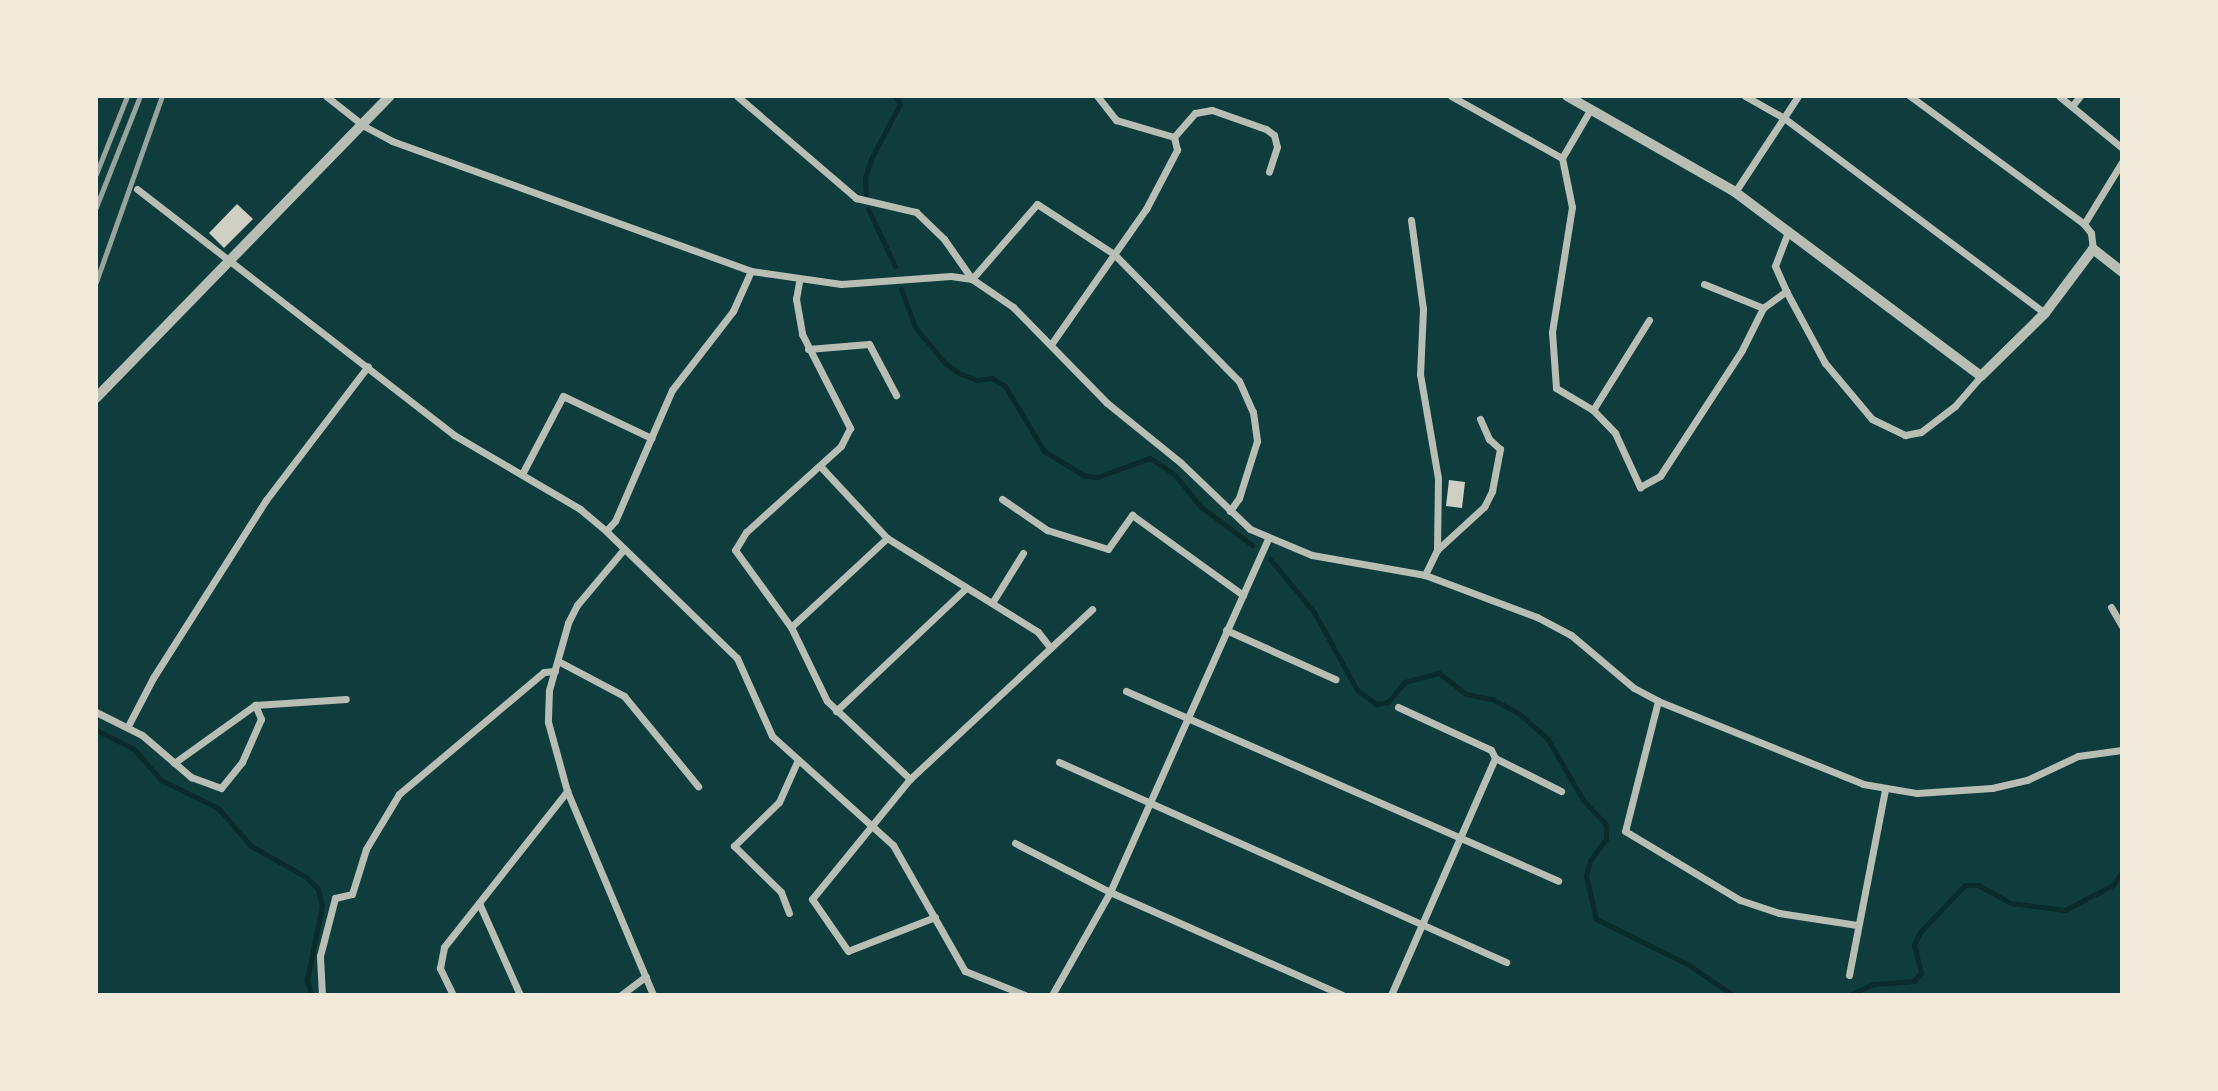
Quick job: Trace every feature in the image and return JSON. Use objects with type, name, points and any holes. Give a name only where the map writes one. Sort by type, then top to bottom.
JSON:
[{"type":"street","points":[[326,96],[364,126],[392,141],[751,271],[799,282],[841,284],[951,276],[972,279],[991,289],[1052,343],[1107,403],[1181,463],[1230,511],[1268,539],[1312,555],[1425,575],[1537,617],[1571,635],[1634,688],[1658,701],[1885,790],[1992,788],[2027,780],[2078,756],[2122,750]]},
{"type":"street","points":[[96,398],[364,126],[390,96]]},
{"type":"street","points":[[737,96],[856,198],[916,212],[944,239],[972,279]]},
{"type":"street","points":[[1097,96],[1116,120],[1174,137]]},
{"type":"street","points":[[1451,96],[1562,158]]},
{"type":"street","points":[[1567,96],[1735,192],[1982,376]]},
{"type":"street","points":[[1745,96],[1784,118],[2045,313]]},
{"type":"street","points":[[1735,192],[1798,96]]},
{"type":"street","points":[[1788,232],[1775,266],[1825,363],[1858,407],[1905,436],[1929,425],[2045,313],[2093,249],[2091,233],[2084,224],[1910,96]]},
{"type":"street","points":[[2059,96],[2122,148]]},
{"type":"street","points":[[2072,106],[2080,96]]},
{"type":"street","points":[[1174,137],[1195,113],[1212,110],[1266,129],[1274,135],[1276,146],[1269,172]]},
{"type":"street","points":[[1590,110],[1562,158],[1572,207],[1552,332],[1556,388],[1593,410],[1615,433],[1640,487],[1660,476],[1742,350],[1763,308],[1786,290]]},
{"type":"street","points":[[1052,343],[1168,171],[1177,150],[1174,137]]},
{"type":"street","points":[[2084,224],[2122,163]]},
{"type":"street","points":[[137,189],[454,435],[522,474],[606,531],[737,658],[772,737],[893,845],[965,971],[1025,995]]},
{"type":"street","points":[[972,279],[1037,204],[1114,254],[1239,381],[1253,412],[1257,441],[1239,498],[1230,511]]},
{"type":"street","points":[[1411,219],[1423,309],[1420,374],[1436,450],[1437,550]]},
{"type":"street","points":[[2093,249],[2122,272]]},
{"type":"street","points":[[606,531],[615,521],[672,390],[733,311],[751,271]]},
{"type":"street","points":[[799,282],[796,299],[808,349],[850,428],[841,446],[821,467],[746,532],[735,550],[791,627],[836,711],[910,779]]},
{"type":"street","points":[[1703,284],[1763,308]]},
{"type":"street","points":[[1593,410],[1649,320]]},
{"type":"street","points":[[808,349],[869,344],[896,395]]},
{"type":"street","points":[[128,726],[153,678],[266,500],[368,366]]},
{"type":"street","points":[[522,474],[563,396],[651,438]]},
{"type":"street","points":[[1425,575],[1437,550],[1484,507],[1492,491],[1500,449],[1489,439],[1480,419]]},
{"type":"street","points":[[821,467],[887,538],[1038,632],[1048,646]]},
{"type":"street","points":[[1002,499],[1046,530],[1108,549],[1132,515],[1242,595]]},
{"type":"street","points":[[791,627],[887,538]]},
{"type":"street","points":[[1052,995],[1110,892],[1268,539]]},
{"type":"street","points":[[624,549],[577,605],[555,671],[548,722],[567,792],[653,995]]},
{"type":"street","points":[[992,603],[1023,553]]},
{"type":"street","points":[[836,711],[966,588]]},
{"type":"street","points":[[2111,607],[2122,626]]},
{"type":"street","points":[[935,917],[848,951],[812,898],[910,779],[1048,646],[1092,609]]},
{"type":"street","points":[[1226,630],[1335,679]]},
{"type":"street","points":[[558,661],[624,696],[698,786]]},
{"type":"street","points":[[322,995],[320,956],[335,898],[352,894],[366,849],[398,794],[544,672],[555,671]]},
{"type":"street","points":[[1126,691],[1558,881]]},
{"type":"street","points":[[174,763],[255,705],[346,699]]},
{"type":"street","points":[[1658,701],[1625,831],[1740,900],[1779,913],[1857,925]]},
{"type":"street","points":[[96,712],[128,726],[191,777],[221,788],[242,762],[261,719],[255,705]]},
{"type":"street","points":[[1391,995],[1494,758],[1491,750],[1398,708]]},
{"type":"street","points":[[1494,758],[1561,791]]},
{"type":"street","points":[[789,914],[781,892],[734,846],[779,802],[797,762]]},
{"type":"street","points":[[1059,762],[1506,962]]},
{"type":"street","points":[[1849,975],[1885,790]]},
{"type":"street","points":[[453,995],[440,968],[444,947],[567,792]]},
{"type":"street","points":[[1015,843],[1110,892],[1342,995]]},
{"type":"street","points":[[479,903],[520,995]]},
{"type":"street","points":[[621,995],[646,976]]},
{"type":"building","points":[[237,204],[253,219],[224,248],[209,233]]},
{"type":"building","points":[[1449,480],[1465,482],[1462,508],[1446,506]]},
{"type":"waterway","points":[[866,194],[865,178],[872,157],[900,104],[895,96]]},
{"type":"waterway","points":[[868,209],[895,266]]},
{"type":"waterway","points":[[901,289],[915,327],[944,362],[957,372],[977,380],[992,378],[1005,386],[1044,451],[1085,476],[1097,477],[1150,458],[1175,475],[1201,507],[1252,545]]},
{"type":"waterway","points":[[1270,559],[1314,612],[1357,690],[1376,704],[1388,702],[1405,682],[1439,673],[1466,694],[1492,699],[1518,713],[1547,738],[1584,801],[1606,825],[1606,839],[1590,860],[1586,876],[1596,919],[1689,965],[1733,995]]},
{"type":"waterway","points":[[96,730],[134,749],[161,780],[218,808],[251,846],[306,877],[318,889],[322,906],[307,980],[311,995]]},
{"type":"waterway","points":[[1849,995],[1874,984],[1914,981],[1921,973],[1914,945],[1920,932],[1965,885],[1978,885],[2010,903],[2065,910],[2113,885],[2122,871]]},
{"type":"railway","points":[[96,174],[127,96]]},
{"type":"railway","points":[[96,207],[140,96]]},
{"type":"railway","points":[[96,282],[162,96]]}]
